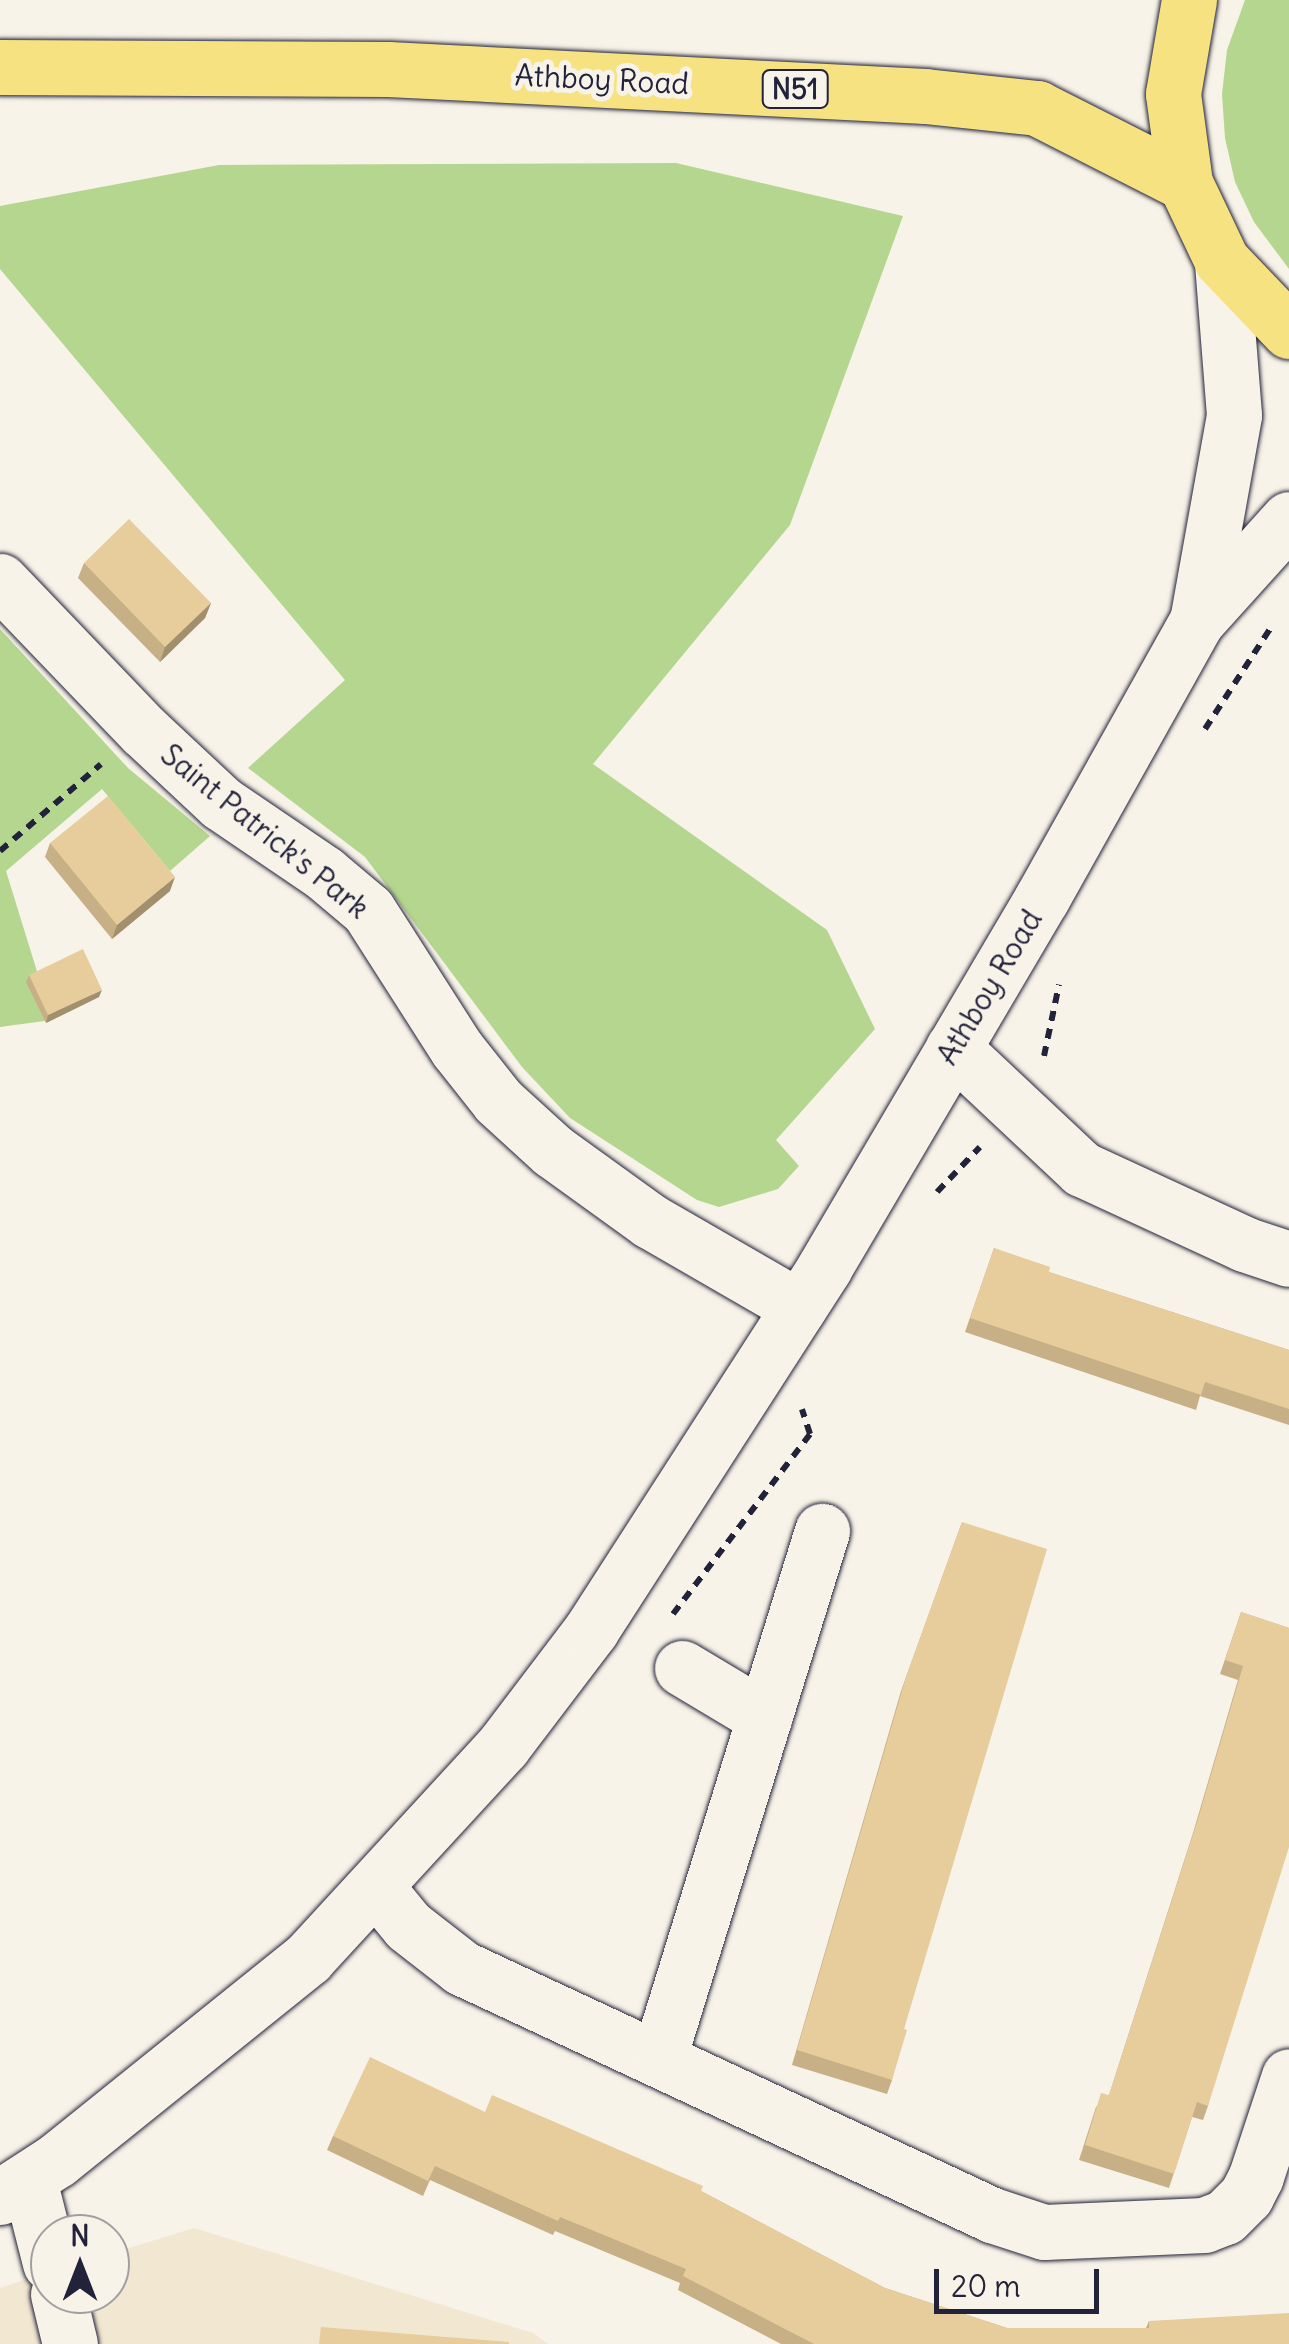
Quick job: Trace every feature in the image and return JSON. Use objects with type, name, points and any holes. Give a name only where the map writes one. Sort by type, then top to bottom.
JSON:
[{"type":"main road","points":[[1188,0],[1172,94],[1185,183],[1222,261],[1289,331]]},
{"type":"main road","name":"Athboy Road","points":[[0,67],[388,69],[924,96],[1037,108],[1185,183]]},
{"type":"street","points":[[1196,621],[1234,415],[1222,261]]},
{"type":"street","points":[[1196,621],[1289,518]]},
{"type":"street","name":"Saint Patrick's Park","points":[[0,580],[143,730],[221,803],[324,873],[368,910],[456,1048],[498,1101],[554,1151],[786,1327]]},
{"type":"street","name":"Athboy Road","points":[[15,2188],[308,1958],[503,1746],[591,1630],[786,1327],[953,1048],[1196,621]]},
{"type":"street","points":[[953,1048],[1082,1169],[1244,1244],[1289,1259]]},
{"type":"street","points":[[659,2057],[822,1531]]},
{"type":"street","points":[[682,1668],[764,1718]]},
{"type":"street","points":[[376,1887],[408,1926],[447,1960],[992,2215],[1044,2232],[1076,2234],[1204,2225],[1225,2217],[1256,2176],[1289,2076]]},
{"type":"street","points":[[15,2188],[30,2220]]},
{"type":"street","points":[[63,2314],[70,2344]]},
{"type":"path","points":[[0,850],[143,730]]},
{"type":"path","points":[[929,1200],[991,1135]]},
{"type":"shaded area","points":[[194,2228],[533,2333],[548,2344],[0,2344],[0,2288],[30,2278],[30,2314],[130,2314],[130,2248]]},
{"type":"green space","points":[[1245,0],[1289,0],[1289,269],[1254,222],[1235,182],[1225,138],[1222,94],[1227,50]]},
{"type":"green space","points":[[676,163],[903,216],[790,525],[593,764],[827,930],[875,1029],[776,1140],[799,1166],[778,1189],[719,1207],[697,1200],[570,1118],[522,1067],[365,857],[248,768],[345,680],[0,269],[0,206],[219,165]]},
{"type":"green space","points":[[0,629],[128,768],[210,836],[170,871],[102,789],[6,871],[52,1020],[0,1027]]},
{"type":"building","points":[[129,519],[211,603],[165,647],[84,563]]},
{"type":"building","points":[[108,796],[175,877],[117,925],[50,843]]},
{"type":"building","points":[[83,949],[102,990],[48,1015],[29,975]]},
{"type":"building","points":[[994,1248],[1050,1267],[1049,1272],[1289,1350],[1289,1409],[1205,1382],[1201,1395],[970,1318]]},
{"type":"building","points":[[962,1522],[1047,1549],[892,2080],[797,2050],[906,1677]]},
{"type":"building","points":[[1241,1612],[1289,1628],[1289,1847],[1208,2106],[1197,2102],[1174,2174],[1085,2145],[1101,2093],[1109,2095],[1243,1666],[1225,1660]]},
{"type":"building","points":[[370,2057],[485,2112],[492,2095],[703,2186],[701,2191],[885,2288],[1007,2328],[1149,2328],[1149,2321],[1289,2313],[1289,2344],[814,2344],[683,2276],[686,2269],[560,2217],[558,2221],[435,2166],[428,2181],[333,2136]]},
{"type":"building","points":[[321,2327],[509,2342],[509,2344],[319,2344]]}]
